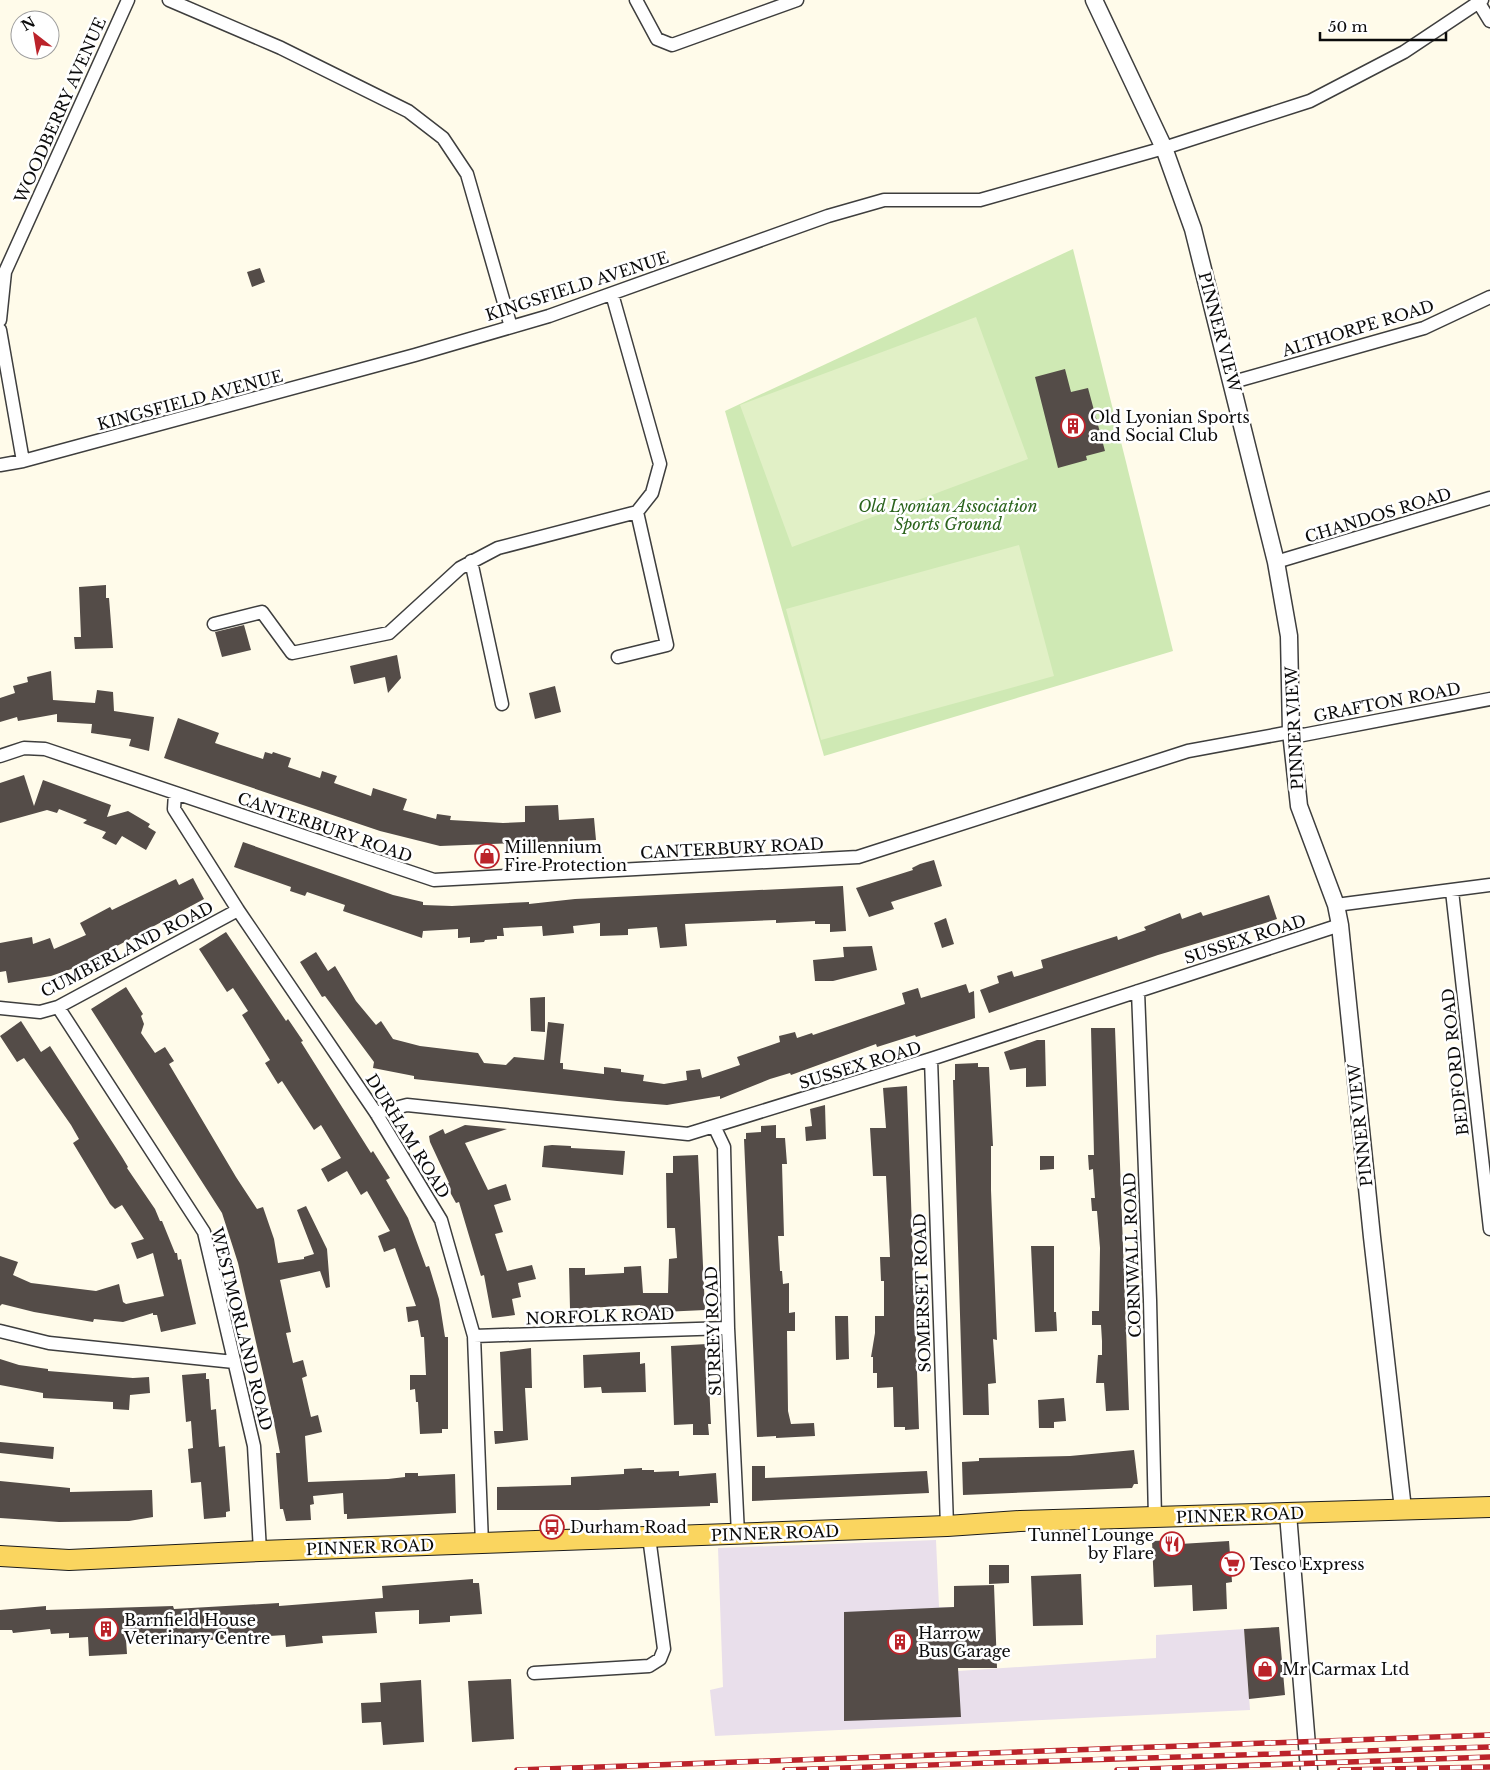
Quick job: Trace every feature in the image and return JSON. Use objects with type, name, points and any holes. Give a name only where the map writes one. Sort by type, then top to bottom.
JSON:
[{"type":"main road","name":"PINNER ROAD","points":[[0,1556],[69,1560],[260,1550],[649,1538],[1403,1508],[1490,1507]]},
{"type":"street","name":"WOODBERRY AVENUE","points":[[0,320],[5,272],[128,0]]},
{"type":"street","points":[[168,0],[281,48],[408,111],[443,138],[467,174],[511,327]]},
{"type":"street","points":[[636,0],[657,39],[672,45],[797,0]]},
{"type":"street","name":"PINNER VIEW","points":[[1094,0],[1164,148],[1194,229],[1276,562],[1289,636],[1291,732],[1299,806],[1336,905],[1340,925],[1372,1237],[1403,1508]]},
{"type":"street","points":[[1480,2],[1490,21]]},
{"type":"street","name":"KINGSFIELD AVENUE","points":[[0,465],[23,461],[511,327],[612,294],[828,216],[884,200],[980,200],[1164,148],[1310,101],[1404,52],[1480,2]]},
{"type":"street","points":[[214,624],[262,612],[292,653],[389,633],[460,568],[498,548],[637,512],[652,492],[660,464],[612,294]]},
{"type":"street","name":"ALTHORPE ROAD","points":[[1233,382],[1424,328],[1490,297]]},
{"type":"street","points":[[0,330],[23,461]]},
{"type":"street","name":"CHANDOS ROAD","points":[[1276,562],[1490,498]]},
{"type":"street","points":[[618,656],[666,645],[637,512]]},
{"type":"street","points":[[471,562],[502,704]]},
{"type":"street","name":"GRAFTON ROAD","points":[[1291,732],[1303,735],[1490,699]]},
{"type":"street","name":"CANTERBURY ROAD","points":[[0,756],[24,748],[45,749],[434,880],[858,857],[1188,750],[1291,732]]},
{"type":"street","name":"DURHAM ROAD","points":[[175,793],[174,809],[238,910],[376,1113],[441,1220],[474,1336],[482,1544]]},
{"type":"street","points":[[1336,905],[1490,885]]},
{"type":"street","name":"BEDFORD ROAD","points":[[1452,891],[1490,1229]]},
{"type":"street","name":"CUMBERLAND ROAD","points":[[0,1008],[40,1012],[58,1007],[238,910]]},
{"type":"street","name":"SUSSEX ROAD","points":[[376,1113],[407,1105],[688,1134],[715,1128],[931,1060],[1340,925]]},
{"type":"street","name":"CORNWALL ROAD","points":[[1138,991],[1150,1300],[1154,1518]]},
{"type":"street","name":"WESTMORLAND ROAD","points":[[58,1007],[204,1232],[254,1446],[260,1550]]},
{"type":"street","name":"SOMERSET ROAD","points":[[931,1060],[947,1526]]},
{"type":"street","name":"SURREY ROAD","points":[[715,1128],[724,1147],[728,1328],[738,1534]]},
{"type":"street","name":"NORFOLK ROAD","points":[[474,1336],[728,1328]]},
{"type":"street","points":[[0,1330],[49,1343],[234,1362]]},
{"type":"street","points":[[1288,1514],[1309,1770]]},
{"type":"street","points":[[534,1672],[649,1666],[660,1659],[664,1648],[649,1538]]},
{"type":"shaded area","points":[[936,1540],[939,1607],[955,1607],[958,1671],[1156,1658],[1156,1635],[1244,1629],[1250,1710],[715,1736],[710,1690],[723,1687],[718,1548]]},
{"type":"green space","name":"Old Lyonian Association Sports Ground","points":[[1073,249],[1173,651],[824,756],[725,411]]},
{"type":"green space","points":[[976,317],[1028,459],[792,547],[740,405]]},
{"type":"green space","points":[[1019,545],[1054,676],[821,740],[786,609]]},
{"type":"building","points":[[260,268],[265,282],[252,287],[247,272]]},
{"type":"building","name":"Old Lyonian Sports and Social Club","points":[[1065,369],[1071,392],[1088,388],[1105,451],[1086,456],[1087,460],[1058,468],[1035,377]]},
{"type":"building","points":[[106,585],[106,598],[109,598],[113,648],[75,649],[74,637],[81,637],[79,587]]},
{"type":"building","points":[[244,625],[251,650],[222,657],[215,632]]},
{"type":"building","points":[[397,655],[401,678],[388,693],[385,677],[354,684],[350,666]]},
{"type":"building","points":[[51,671],[53,700],[95,703],[97,690],[113,692],[114,711],[154,717],[149,751],[129,746],[131,739],[91,733],[92,724],[57,722],[57,714],[18,721],[17,717],[0,722],[0,698],[15,693],[13,686],[28,682],[27,677]]},
{"type":"building","points":[[555,686],[561,712],[535,719],[529,693]]},
{"type":"building","points":[[178,718],[219,733],[215,743],[263,759],[265,752],[272,754],[273,752],[291,758],[288,767],[320,778],[322,771],[337,776],[334,783],[371,796],[373,788],[407,799],[403,810],[436,819],[437,814],[451,816],[450,820],[503,823],[525,822],[525,806],[558,805],[559,820],[594,818],[596,840],[440,846],[380,831],[164,758]]},
{"type":"building","points":[[24,775],[34,806],[43,780],[111,805],[107,817],[128,811],[150,824],[148,827],[156,832],[146,850],[122,836],[116,845],[102,838],[106,832],[83,823],[87,820],[59,809],[57,813],[47,810],[0,823],[0,783]]},
{"type":"building","points":[[243,842],[393,895],[423,902],[423,905],[452,906],[529,902],[529,904],[575,899],[843,886],[846,931],[830,932],[830,924],[815,924],[815,921],[776,923],[776,920],[685,924],[687,946],[660,948],[657,927],[628,929],[628,935],[600,936],[600,923],[573,926],[574,933],[543,936],[542,926],[503,928],[504,936],[497,936],[497,939],[485,940],[484,942],[470,943],[470,937],[458,938],[458,929],[423,931],[422,938],[343,911],[345,905],[307,892],[305,896],[290,891],[291,887],[234,867]]},
{"type":"building","points":[[934,860],[942,886],[891,902],[894,909],[869,917],[856,888],[913,870],[912,868],[920,864]]},
{"type":"building","points":[[193,878],[204,899],[80,966],[51,976],[8,983],[6,971],[0,972],[0,943],[32,937],[33,944],[50,938],[54,949],[86,935],[80,923],[110,907],[112,910],[176,879],[179,885]]},
{"type":"building","points":[[1269,895],[1277,919],[1262,924],[1158,955],[989,1013],[980,990],[999,983],[997,976],[1012,971],[1014,977],[1043,968],[1041,960],[1117,936],[1118,940],[1146,930],[1144,927],[1180,913],[1182,919],[1201,912],[1203,916]]},
{"type":"building","points":[[946,918],[954,944],[942,948],[934,923]]},
{"type":"building","points":[[226,932],[286,1021],[288,1019],[303,1041],[301,1042],[371,1153],[373,1151],[390,1178],[386,1180],[408,1218],[426,1267],[429,1266],[439,1299],[445,1337],[448,1337],[448,1429],[442,1429],[442,1433],[420,1434],[418,1402],[416,1402],[415,1389],[410,1390],[410,1375],[426,1375],[424,1337],[421,1337],[418,1320],[408,1322],[406,1307],[416,1306],[395,1248],[384,1252],[378,1236],[390,1231],[367,1191],[361,1195],[347,1171],[328,1182],[321,1169],[341,1158],[321,1125],[314,1130],[282,1081],[278,1084],[265,1063],[270,1060],[242,1015],[248,1011],[233,988],[227,992],[199,949]]},
{"type":"building","points":[[872,946],[877,970],[833,981],[815,981],[813,960],[844,957],[843,947]]},
{"type":"building","points":[[316,952],[328,971],[335,966],[356,1001],[376,1025],[381,1021],[393,1039],[420,1046],[478,1053],[484,1063],[506,1065],[514,1057],[544,1060],[548,1022],[564,1024],[560,1063],[563,1063],[563,1069],[604,1074],[604,1067],[621,1069],[621,1072],[644,1075],[643,1081],[664,1084],[687,1080],[686,1071],[700,1069],[702,1078],[740,1065],[737,1057],[780,1042],[779,1036],[795,1032],[797,1038],[812,1033],[813,1035],[905,1004],[902,993],[918,988],[921,998],[966,984],[969,993],[974,991],[975,1018],[916,1037],[915,1035],[877,1047],[876,1044],[791,1075],[790,1073],[770,1079],[720,1099],[720,1096],[667,1105],[617,1101],[414,1079],[414,1076],[373,1068],[374,1062],[325,996],[322,997],[300,962]]},
{"type":"building","points":[[126,987],[143,1014],[141,1016],[144,1024],[141,1033],[155,1053],[165,1047],[174,1061],[169,1064],[236,1177],[257,1209],[263,1207],[274,1239],[278,1263],[304,1259],[304,1257],[314,1254],[297,1210],[306,1206],[327,1249],[330,1287],[326,1288],[320,1271],[280,1280],[291,1332],[286,1333],[293,1363],[303,1360],[307,1376],[302,1378],[311,1417],[318,1415],[322,1432],[305,1436],[308,1482],[388,1479],[405,1477],[405,1473],[418,1473],[418,1476],[455,1474],[456,1513],[347,1519],[347,1514],[344,1514],[343,1493],[313,1496],[314,1504],[310,1505],[311,1520],[286,1521],[283,1509],[280,1509],[276,1453],[280,1453],[273,1417],[238,1263],[222,1213],[91,1009]]},
{"type":"building","points":[[545,997],[545,1032],[531,1031],[530,998]]},
{"type":"building","points":[[21,1021],[41,1052],[50,1046],[155,1209],[160,1221],[162,1221],[175,1253],[177,1253],[178,1260],[181,1259],[196,1324],[161,1332],[157,1315],[153,1315],[153,1313],[123,1322],[94,1319],[93,1322],[34,1312],[2,1304],[0,1306],[0,1256],[18,1262],[13,1275],[31,1283],[96,1291],[119,1284],[123,1302],[126,1304],[164,1296],[153,1253],[137,1259],[131,1243],[144,1239],[122,1205],[115,1209],[110,1204],[73,1143],[79,1139],[71,1125],[24,1058],[17,1062],[0,1036]]},
{"type":"building","points":[[1091,1028],[1115,1028],[1129,1410],[1106,1411],[1104,1383],[1096,1383],[1098,1355],[1102,1355],[1102,1341],[1101,1325],[1092,1325],[1092,1311],[1099,1311],[1100,1248],[1097,1211],[1092,1211],[1091,1198],[1095,1198],[1093,1169],[1089,1170],[1088,1155],[1094,1155]]},
{"type":"building","points":[[1037,1040],[1045,1040],[1046,1086],[1026,1087],[1026,1068],[1010,1070],[1004,1052]]},
{"type":"building","points":[[978,1063],[978,1067],[989,1067],[993,1146],[991,1146],[991,1190],[997,1340],[993,1339],[996,1383],[988,1384],[989,1415],[963,1415],[953,1080],[955,1080],[955,1064]]},
{"type":"building","points":[[907,1086],[919,1429],[905,1430],[905,1427],[894,1427],[893,1387],[877,1388],[877,1373],[873,1373],[873,1357],[871,1357],[875,1333],[875,1316],[884,1316],[884,1281],[881,1281],[880,1257],[890,1257],[886,1176],[873,1176],[870,1128],[886,1128],[883,1088]]},
{"type":"building","points":[[825,1105],[826,1139],[806,1141],[805,1127],[812,1126],[810,1109]]},
{"type":"building","points":[[465,1125],[507,1129],[465,1143],[488,1190],[506,1184],[511,1200],[494,1205],[503,1232],[495,1234],[507,1271],[532,1265],[536,1279],[518,1283],[521,1297],[512,1299],[515,1315],[492,1318],[484,1275],[481,1276],[459,1202],[456,1203],[451,1194],[447,1184],[449,1183],[430,1142],[429,1136],[443,1129],[445,1134]]},
{"type":"building","points":[[776,1125],[776,1138],[785,1138],[787,1164],[782,1164],[784,1236],[778,1236],[780,1271],[782,1271],[783,1284],[789,1283],[789,1313],[795,1312],[795,1331],[787,1331],[788,1411],[791,1424],[814,1423],[815,1436],[757,1437],[744,1139],[746,1139],[746,1133],[761,1132],[761,1126]]},
{"type":"building","points":[[544,1146],[625,1151],[623,1175],[542,1167]]},
{"type":"building","points":[[698,1155],[705,1310],[641,1313],[640,1305],[570,1309],[569,1268],[585,1268],[585,1275],[624,1273],[624,1267],[641,1266],[643,1293],[668,1293],[669,1259],[677,1258],[675,1228],[667,1228],[666,1173],[673,1173],[673,1156]]},
{"type":"building","points":[[1040,1156],[1054,1156],[1054,1169],[1040,1170]]},
{"type":"building","points":[[1031,1246],[1054,1246],[1054,1312],[1056,1312],[1057,1331],[1035,1332]]},
{"type":"building","points":[[835,1316],[848,1316],[849,1359],[836,1360]]},
{"type":"building","points":[[707,1344],[711,1424],[708,1424],[709,1435],[693,1435],[693,1424],[674,1425],[671,1346]]},
{"type":"building","points":[[531,1348],[532,1388],[525,1388],[528,1440],[495,1444],[494,1431],[503,1431],[500,1352]]},
{"type":"building","points":[[640,1352],[640,1364],[645,1363],[646,1392],[602,1393],[601,1387],[584,1388],[583,1355]]},
{"type":"building","points":[[0,1359],[19,1365],[48,1369],[48,1371],[133,1378],[149,1377],[150,1393],[130,1395],[129,1410],[113,1409],[113,1402],[43,1398],[43,1393],[0,1385]]},
{"type":"building","points":[[206,1373],[206,1379],[209,1379],[211,1410],[216,1409],[219,1447],[225,1446],[230,1511],[226,1512],[226,1517],[204,1519],[201,1482],[191,1483],[188,1449],[193,1448],[191,1421],[186,1422],[182,1375]]},
{"type":"building","points":[[1064,1398],[1066,1421],[1054,1422],[1054,1428],[1039,1428],[1038,1400]]},
{"type":"building","points":[[0,1442],[54,1447],[53,1459],[0,1453]]},
{"type":"building","points":[[1134,1450],[1138,1484],[1134,1484],[1132,1488],[963,1495],[962,1462],[979,1461],[979,1458],[1070,1456]]},
{"type":"building","points":[[752,1466],[765,1466],[765,1478],[927,1471],[929,1493],[752,1501]]},
{"type":"building","points":[[642,1468],[642,1470],[654,1470],[654,1472],[679,1471],[679,1476],[716,1473],[718,1503],[710,1503],[710,1506],[598,1510],[497,1510],[497,1487],[571,1485],[571,1477],[624,1474],[624,1469]]},
{"type":"building","points":[[0,1481],[70,1488],[70,1492],[152,1490],[153,1517],[129,1521],[59,1522],[0,1518]]},
{"type":"building","points":[[1180,1540],[1180,1544],[1229,1541],[1232,1582],[1226,1583],[1227,1609],[1193,1611],[1192,1585],[1154,1587],[1152,1541]]},
{"type":"building","points":[[989,1565],[1009,1565],[1009,1583],[989,1584]]},
{"type":"building","points":[[1081,1574],[1083,1625],[1033,1626],[1031,1576]]},
{"type":"building","points":[[473,1579],[473,1583],[479,1583],[482,1614],[450,1616],[450,1622],[419,1624],[419,1610],[375,1612],[377,1633],[322,1636],[323,1643],[286,1647],[285,1635],[180,1642],[180,1637],[126,1639],[127,1654],[89,1656],[88,1637],[69,1638],[69,1633],[51,1634],[50,1629],[13,1633],[12,1630],[0,1630],[0,1610],[46,1606],[46,1610],[173,1606],[174,1609],[279,1603],[279,1606],[383,1598],[382,1586]]},
{"type":"building","name":"Harrow Bus Garage","points":[[994,1585],[997,1668],[958,1668],[961,1717],[844,1721],[844,1612],[954,1607],[954,1586]]},
{"type":"building","name":"Mr Carmax Ltd","points":[[1279,1627],[1285,1695],[1249,1699],[1244,1629]]},
{"type":"building","points":[[511,1679],[514,1739],[472,1742],[468,1681]]},
{"type":"building","points":[[421,1680],[424,1742],[383,1745],[381,1722],[362,1723],[361,1703],[381,1702],[380,1683]]},
{"type":"railway","points":[[517,1770],[1490,1735]]},
{"type":"railway","points":[[785,1770],[1490,1747]]},
{"type":"railway","points":[[1117,1770],[1490,1757]]},
{"type":"railway","points":[[1340,1770],[1490,1767]]},
{"type":"place","name":"Old Lyonian Sports and Social Club","points":[[1073,426]]},
{"type":"place","name":"Millennium Fire Protection","points":[[487,856]]},
{"type":"place","name":"Durham Road","points":[[552,1527]]},
{"type":"place","name":"Tunnel Lounge by Flare","points":[[1172,1544]]},
{"type":"place","name":"Tesco Express","points":[[1232,1564]]},
{"type":"place","name":"Barnfield House Veterinary Centre","points":[[106,1629]]},
{"type":"place","name":"Harrow Bus Garage","points":[[900,1642]]},
{"type":"place","name":"Mr Carmax Ltd","points":[[1265,1669]]}]
